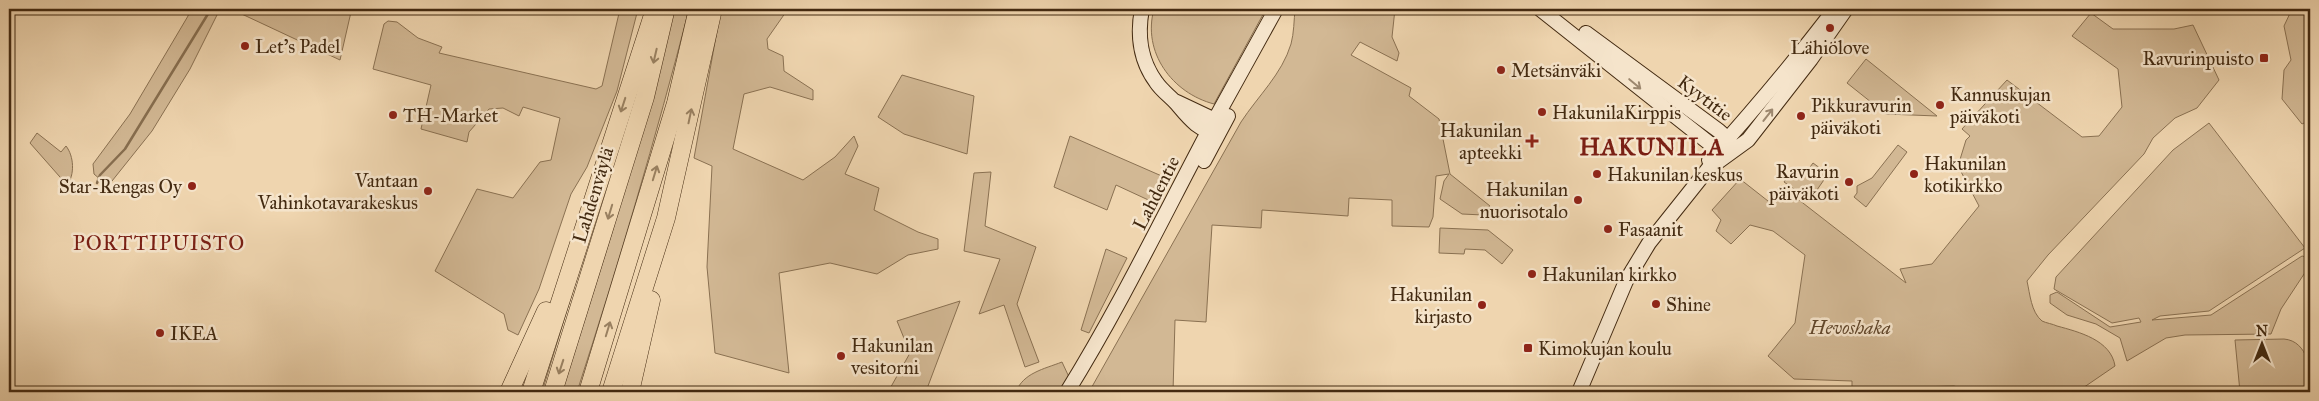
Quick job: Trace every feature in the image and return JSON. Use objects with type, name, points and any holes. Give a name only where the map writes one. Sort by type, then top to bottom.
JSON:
[{"type":"highway","points":[[531,392],[655,9]]},
{"type":"highway","name":"Lahdenväylä","points":[[553,392],[645,98],[666,9]]},
{"type":"highway","points":[[588,392],[676,103],[698,9]]},
{"type":"highway","points":[[630,392],[652,294],[666,218],[713,9]]},
{"type":"highway","points":[[611,392],[666,218]]},
{"type":"highway","points":[[509,392],[585,222]]},
{"type":"main road","points":[[1142,9],[1139,30],[1142,54],[1155,82],[1173,100],[1215,128]]},
{"type":"main road","name":"Lahdentie","points":[[1067,392],[1215,128],[1277,9]]},
{"type":"main road","name":"Kyytitie","points":[[1540,9],[1727,146]]},
{"type":"main road","name":"Kyytitie","points":[[1550,9],[1604,46],[1727,146]]},
{"type":"main road","points":[[1578,392],[1626,281],[1650,243],[1835,9]]},
{"type":"main road","points":[[1727,146],[1748,140],[1811,60],[1846,9]]},
{"type":"main road","name":"Lahdentie","points":[[1074,392],[1150,261],[1215,128]]},
{"type":"green space","points":[[190,9],[220,9],[190,69],[152,131],[108,186],[94,174],[93,164],[130,114],[188,16]]},
{"type":"green space","points":[[231,9],[343,9],[351,12],[340,60]]},
{"type":"green space","points":[[620,9],[638,9],[617,91],[587,167],[571,194],[539,289],[518,335],[508,330],[504,314],[435,271],[477,189],[513,198],[540,162],[551,160],[560,118],[523,107],[519,116],[503,108],[489,109],[469,132],[467,142],[421,129],[431,85],[373,69],[384,24],[388,21],[397,22],[418,38],[442,47],[439,53],[596,89],[602,86]]},
{"type":"green space","points":[[672,9],[689,9],[650,153],[577,392],[562,392],[613,229]]},
{"type":"green space","points":[[721,9],[788,9],[767,39],[768,49],[783,56],[784,71],[813,90],[813,100],[770,87],[744,94],[733,149],[803,180],[835,157],[854,136],[858,146],[845,174],[879,188],[874,210],[918,232],[938,239],[938,249],[908,255],[877,274],[830,263],[779,273],[789,373],[715,353],[707,267],[712,166],[694,158]]},
{"type":"green space","points":[[1154,9],[1266,9],[1214,104],[1199,99],[1185,91],[1164,68],[1152,40],[1151,25]]},
{"type":"green space","points":[[1295,9],[1395,9],[1392,37],[1399,53],[1397,61],[1360,42],[1351,55],[1411,88],[1409,96],[1439,119],[1450,174],[1490,206],[1483,215],[1462,214],[1440,199],[1444,181],[1449,174],[1436,176],[1433,217],[1429,227],[1392,226],[1392,200],[1349,198],[1348,216],[1262,210],[1261,228],[1212,225],[1206,322],[1175,320],[1173,392],[1089,392],[1241,122],[1282,65],[1292,40]]},
{"type":"green space","points":[[2292,9],[2310,9],[2310,120],[2302,124],[2282,99],[2284,70],[2291,60],[2284,26]]},
{"type":"green space","name":"Hevoshaka","points":[[2091,13],[2113,29],[2174,29],[2193,25],[2219,80],[2197,108],[2175,118],[2153,138],[2144,154],[2048,255],[2027,281],[2033,308],[2042,321],[2093,338],[2107,350],[2115,366],[2077,392],[1974,392],[1954,386],[1916,387],[1914,392],[1852,392],[1852,381],[1794,379],[1768,356],[1795,323],[1805,255],[1773,231],[1750,225],[1731,244],[1716,231],[1721,220],[1712,210],[1740,179],[1768,201],[1781,186],[1906,283],[1900,269],[1932,264],[1979,206],[1958,166],[1966,140],[1970,136],[1962,129],[2007,80],[2082,137],[2099,136],[2122,107],[2118,69],[2072,36]]},
{"type":"green space","points":[[1866,59],[1937,116],[1886,114],[1847,83]]},
{"type":"green space","points":[[902,75],[974,96],[967,154],[904,134],[878,117]]},
{"type":"green space","points":[[2209,123],[2305,248],[2209,311],[2160,316],[2152,320],[2211,315],[2302,256],[2310,258],[2310,265],[2281,309],[2271,334],[2185,335],[2166,338],[2127,361],[2120,338],[2096,324],[2067,315],[2050,303],[2050,295],[2057,292],[2110,327],[2141,322],[2139,318],[2112,323],[2054,289],[2056,277],[2173,150]]},
{"type":"green space","points":[[37,133],[61,152],[66,146],[69,150],[72,160],[72,171],[67,185],[30,143]]},
{"type":"green space","points":[[1070,136],[1164,177],[1157,204],[1116,185],[1107,210],[1054,187]]},
{"type":"green space","points":[[1898,145],[1907,152],[1866,207],[1854,197],[1857,193],[1857,186],[1872,178]]},
{"type":"green space","points":[[1813,163],[1828,174],[1810,200],[1784,182],[1788,176],[1802,178]]},
{"type":"green space","points":[[991,172],[985,226],[1036,247],[1017,304],[1039,362],[1025,367],[1004,305],[979,314],[1000,259],[964,251],[974,173]]},
{"type":"green space","points":[[608,176],[542,392],[536,392]]},
{"type":"green space","points":[[1440,228],[1488,230],[1513,250],[1502,264],[1485,250],[1465,249],[1464,254],[1439,253]]},
{"type":"green space","points":[[1106,249],[1127,258],[1089,333],[1081,330]]},
{"type":"green space","points":[[960,301],[928,386],[921,392],[888,392],[910,353],[897,321]]},
{"type":"green space","points":[[2284,339],[2299,345],[2307,359],[2310,376],[2308,392],[2297,392],[2297,389],[2240,392],[2235,340]]},
{"type":"green space","points":[[1062,362],[1069,377],[1059,392],[1016,392],[1029,376]]},
{"type":"waterway","points":[[97,183],[100,175],[125,149],[211,9]]},
{"type":"place","name":"Lähiölove","points":[[1830,28]]},
{"type":"place","name":"Let's Padel","points":[[245,46]]},
{"type":"place","name":"Ravurinpuisto","points":[[2264,58]]},
{"type":"place","name":"Metsänväki","points":[[1501,70]]},
{"type":"place","name":"Kannuskujan päiväkoti","points":[[1940,105]]},
{"type":"place","name":"HakunilaKirppis","points":[[1542,112]]},
{"type":"place","name":"TH-Market","points":[[393,115]]},
{"type":"place","name":"Pikkuravurin päiväkoti","points":[[1801,116]]},
{"type":"place","name":"Hakunilan apteekki","points":[[1532,141]]},
{"type":"place","name":"Hakunilan keskus","points":[[1597,174]]},
{"type":"place","name":"Hakunilan kotikirkko","points":[[1914,174]]},
{"type":"place","name":"Ravurin päiväkoti","points":[[1849,182]]},
{"type":"place","name":"Star-Rengas Oy","points":[[192,186]]},
{"type":"place","name":"Vantaan Vahinkotavarakeskus","points":[[428,191]]},
{"type":"place","name":"Hakunilan nuorisotalo","points":[[1578,200]]},
{"type":"place","name":"Fasaanit","points":[[1608,229]]},
{"type":"place","name":"Hakunilan kirkko","points":[[1532,274]]},
{"type":"place","name":"Shine","points":[[1656,304]]},
{"type":"place","name":"Hakunilan kirjasto","points":[[1482,305]]},
{"type":"place","name":"IKEA","points":[[160,333]]},
{"type":"place","name":"Kimokujan koulu","points":[[1528,348]]},
{"type":"place","name":"Hakunilan vesitorni","points":[[841,356]]},
{"type":"district","name":"HAKUNILA","points":[[1652,147]]},
{"type":"district","name":"PORTTIPUISTO","points":[[159,243]]}]
